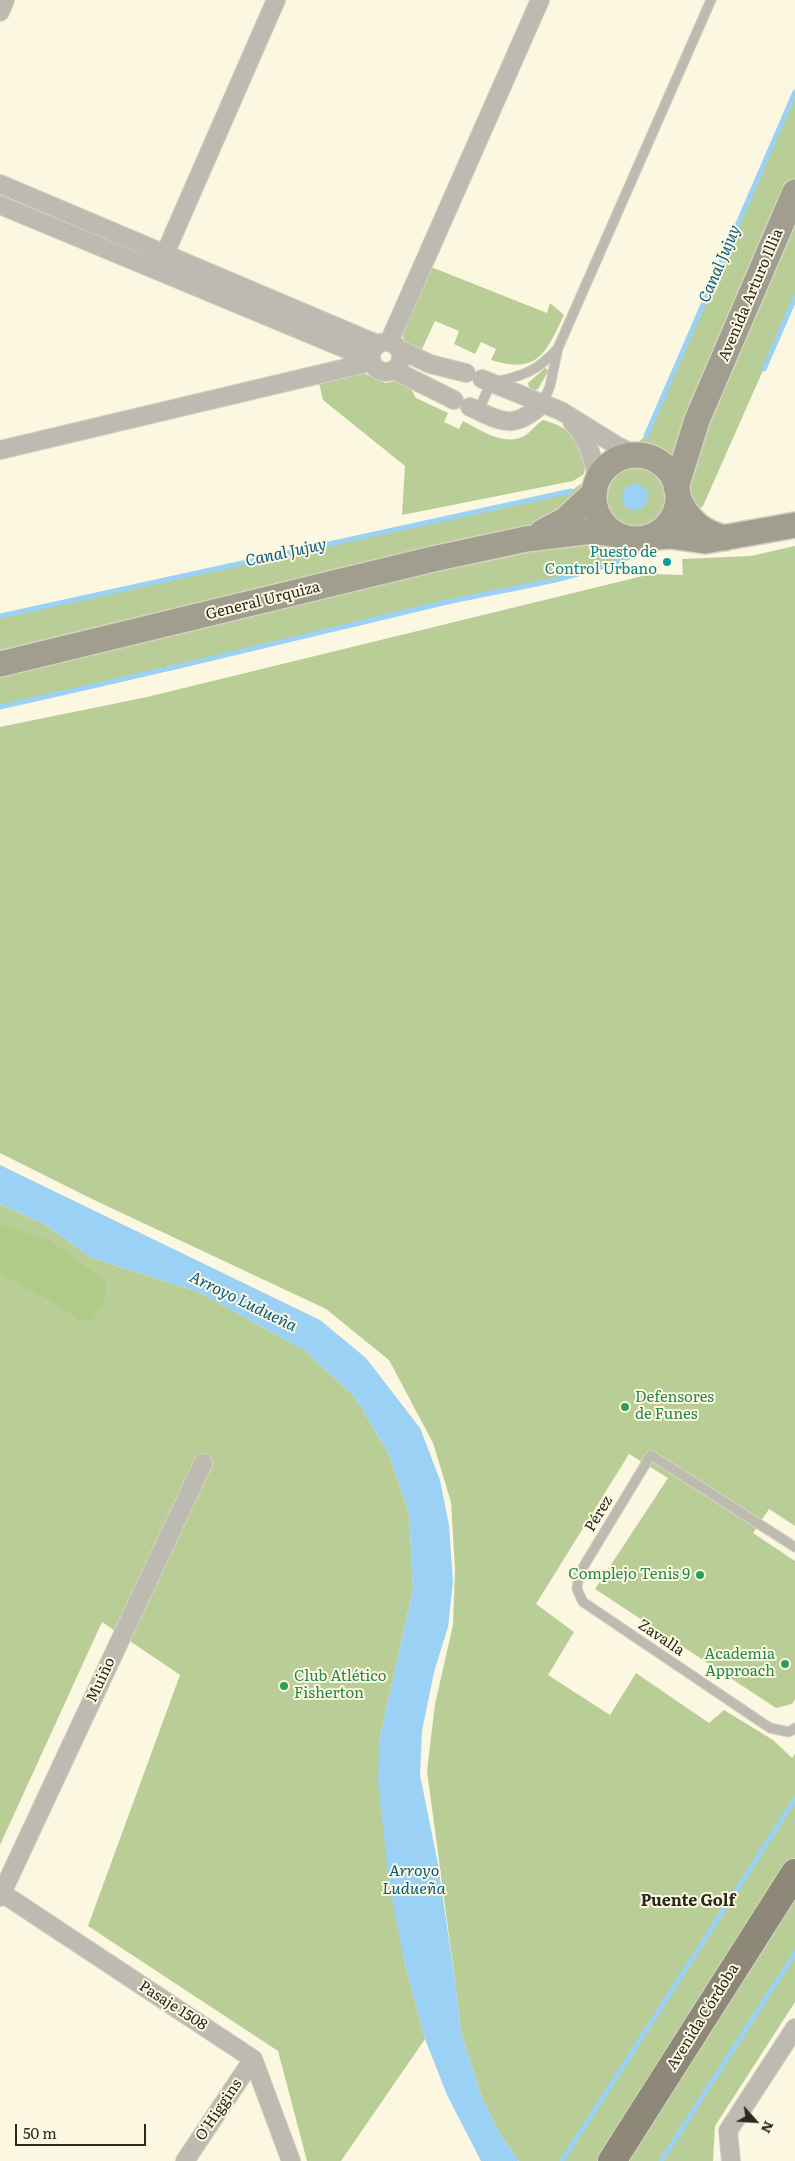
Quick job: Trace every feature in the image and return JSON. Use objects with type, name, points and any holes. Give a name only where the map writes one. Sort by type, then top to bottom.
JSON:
[{"type":"main road","name":"Avenida Arturo Illia","points":[[677,492],[689,442],[706,398],[795,192]]},
{"type":"main road","name":"Avenida Arturo Illia","points":[[641,455],[664,449],[678,438],[706,398]]},
{"type":"main road","points":[[725,538],[712,535],[691,520],[666,468],[654,459],[641,455],[613,461],[604,470],[596,487],[595,506],[600,518],[608,528],[618,535],[632,538],[670,536],[705,541],[725,538],[795,524]]},
{"type":"main road","name":"General Urquiza","points":[[526,539],[564,520],[596,487]]},
{"type":"main road","points":[[644,538],[658,532],[668,523],[675,511],[677,492]]},
{"type":"main road","name":"General Urquiza","points":[[0,664],[433,559],[526,539],[592,531],[618,535]]},
{"type":"main road","name":"Avenida Córdoba","points":[[612,2161],[795,1873]]},
{"type":"street","points":[[0,12],[5,0]]},
{"type":"street","points":[[157,272],[276,0]]},
{"type":"street","points":[[540,0],[381,351],[381,372],[394,370],[501,422],[512,422],[530,415],[543,403]]},
{"type":"street","points":[[0,184],[381,351],[411,356],[480,378],[543,403],[561,411],[619,447],[641,455]]},
{"type":"street","points":[[0,205],[157,272],[401,358],[394,370]]},
{"type":"street","points":[[0,450],[381,351]]},
{"type":"street","points":[[433,390],[444,367]]},
{"type":"street","points":[[561,411],[576,425],[587,442],[594,460],[596,487]]},
{"type":"street","name":"Muiño","points":[[1,1895],[203,1463]]},
{"type":"street","name":"Pasaje 1508","points":[[1,1895],[254,2059]]},
{"type":"street","points":[[731,2161],[728,2131],[795,2028]]},
{"type":"street","points":[[254,2059],[291,2161]]},
{"type":"street","name":"O'Higgins","points":[[185,2161],[254,2059]]},
{"type":"lane","points":[[543,403],[550,386],[558,348],[711,0]]},
{"type":"lane","points":[[467,406],[480,378],[530,372],[544,364],[558,348]]},
{"type":"lane","name":"Pérez","points":[[577,1589],[579,1574],[651,1455],[795,1548]]},
{"type":"lane","name":"Zavalla","points":[[577,1589],[583,1602],[770,1728],[792,1730]]},
{"type":"green space","points":[[795,92],[795,298],[703,506],[629,557],[598,570],[441,604],[177,669],[0,707],[0,616],[571,491],[646,436]]},
{"type":"green space","points":[[431,267],[547,313],[550,303],[564,315],[546,349],[539,357],[530,362],[507,364],[491,360],[496,349],[481,342],[475,354],[454,344],[459,331],[435,321],[422,349],[418,350],[405,343],[402,334]]},
{"type":"green space","points":[[545,368],[549,370],[538,389],[534,390],[529,387],[528,383]]},
{"type":"green space","points":[[361,372],[386,383],[402,379],[408,383],[416,398],[448,413],[444,422],[459,429],[463,421],[485,433],[510,440],[526,435],[543,420],[562,427],[581,446],[584,454],[584,474],[573,481],[402,515],[405,466],[323,400],[319,383]]},
{"type":"green space","points":[[795,546],[795,1526],[769,1509],[753,1533],[795,1561],[795,1699],[792,1704],[776,1708],[595,1589],[668,1478],[629,1454],[536,1604],[574,1632],[548,1675],[610,1715],[636,1673],[709,1723],[724,1710],[773,1740],[792,1758],[795,1754],[795,2002],[715,2126],[713,2161],[519,2161],[500,2134],[481,2095],[461,2033],[427,1771],[435,1704],[453,1625],[455,1570],[451,1502],[433,1443],[389,1360],[326,1309],[92,1199],[0,1153],[0,727],[147,697],[651,574],[683,575],[682,559],[751,556]]},
{"type":"green space","name":"Club Atlético Fisherton","points":[[0,1204],[44,1224],[92,1258],[199,1292],[304,1350],[355,1397],[389,1454],[409,1513],[413,1590],[379,1741],[404,1960],[425,2039],[341,2161],[307,2161],[278,2051],[88,1926],[180,1675],[102,1622],[0,1845]]},
{"type":"green space","points":[[0,1224],[49,1240],[105,1280],[105,1299],[93,1320],[79,1320],[60,1306],[0,1274]]},
{"type":"water","points":[[635,484],[644,488],[648,497],[644,506],[635,510],[626,506],[622,497],[626,488]]},
{"type":"water","name":"Arroyo Ludueña","points":[[0,1165],[320,1320],[366,1358],[420,1428],[440,1480],[449,1525],[453,1582],[448,1627],[434,1672],[422,1731],[420,1775],[438,1864],[461,2033],[481,2095],[500,2134],[519,2161],[481,2161],[447,2095],[425,2039],[404,1960],[389,1883],[378,1783],[379,1741],[413,1590],[409,1513],[389,1454],[355,1397],[304,1350],[199,1292],[92,1258],[44,1224],[0,1204]]},
{"type":"waterway","name":"Canal Jujuy","points":[[646,436],[795,92]]},
{"type":"waterway","points":[[764,369],[795,298]]},
{"type":"waterway","name":"Canal Jujuy","points":[[0,616],[571,491]]},
{"type":"waterway","points":[[0,707],[165,670],[439,604],[559,579],[606,566],[629,557]]},
{"type":"waterway","points":[[562,2161],[795,1799]]},
{"type":"waterway","points":[[661,2161],[795,1953]]},
{"type":"place","name":"Puesto de Control Urbano","points":[[667,562]]},
{"type":"place","name":"Defensores de Funes","points":[[625,1407]]},
{"type":"place","name":"Complejo Tenis 9","points":[[700,1575]]},
{"type":"place","name":"Academia Approach","points":[[785,1664]]},
{"type":"place","name":"Club Atlético Fisherton","points":[[284,1686]]},
{"type":"district","name":"Puente Golf","points":[[688,1901]]}]
